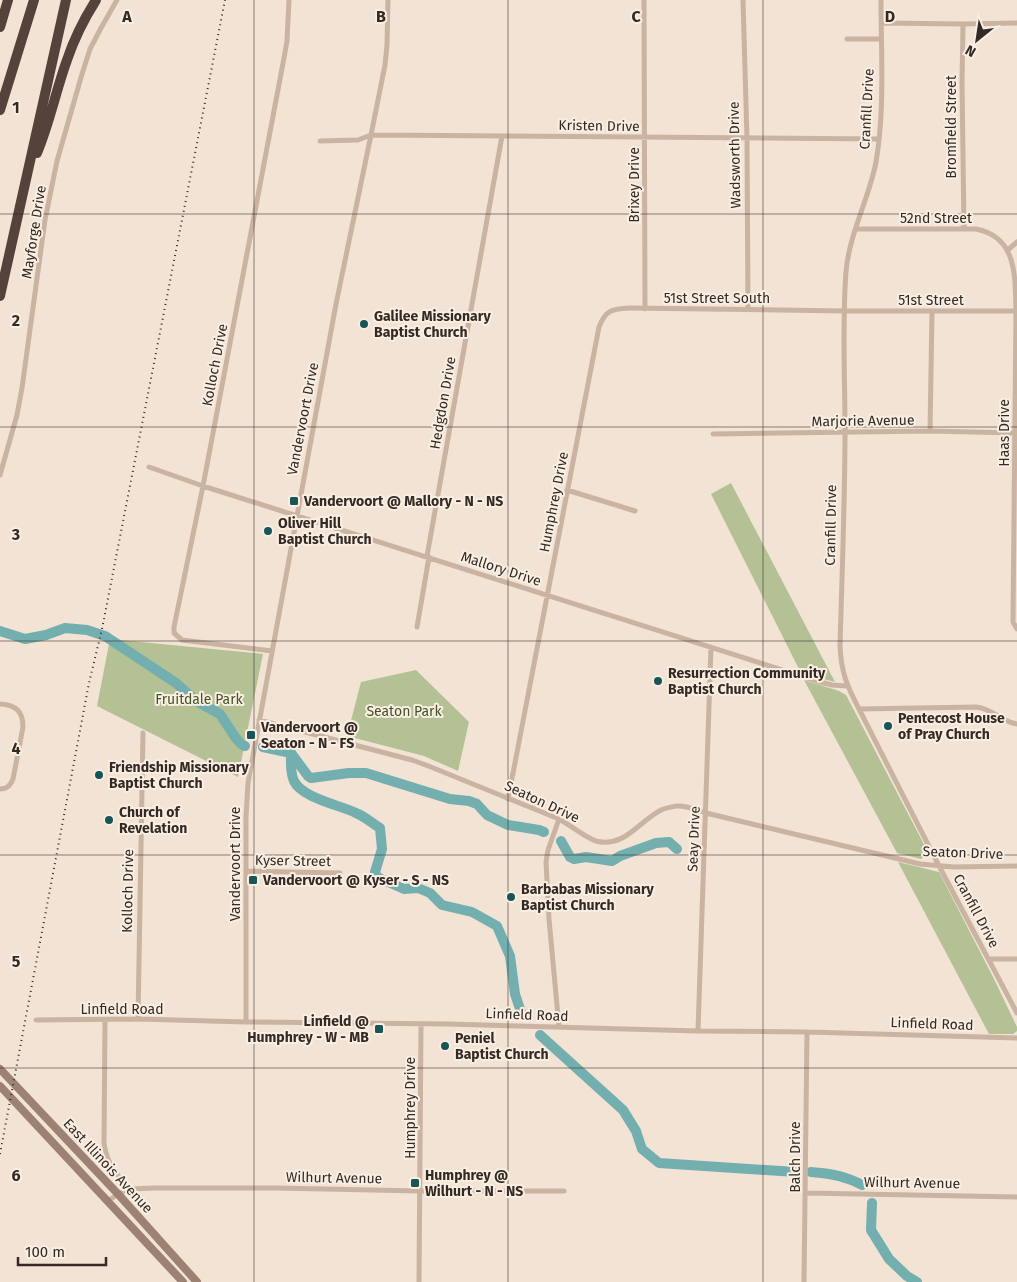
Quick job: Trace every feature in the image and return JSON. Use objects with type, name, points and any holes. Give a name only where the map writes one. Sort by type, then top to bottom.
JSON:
[{"type":"highway","points":[[0,27],[8,0]]},
{"type":"highway","points":[[0,110],[34,0]]},
{"type":"highway","points":[[0,296],[66,0]]},
{"type":"highway","points":[[27,176],[43,138],[67,59],[78,33],[96,0]]},
{"type":"main road","name":"East Illinois Avenue","points":[[0,1069],[118,1194],[197,1282]]},
{"type":"main road","name":"East Illinois Avenue","points":[[0,1086],[183,1282]]},
{"type":"street","name":"Mayforge Drive","points":[[0,475],[17,415],[22,388],[46,220],[58,161],[90,49],[117,0]]},
{"type":"street","name":"Kolloch Drive","points":[[272,650],[182,640],[174,633],[174,627],[203,486],[284,58],[287,41],[289,0]]},
{"type":"street","name":"Vandervoort Drive","points":[[246,1022],[246,798],[250,768],[337,298],[385,65],[388,0]]},
{"type":"street","name":"Brixey Drive","points":[[644,0],[644,309]]},
{"type":"street","name":"Wadsworth Drive","points":[[743,0],[747,139],[748,310]]},
{"type":"street","name":"Cranfill Drive","points":[[881,0],[879,139],[872,179],[850,249],[846,270],[845,433],[840,646],[842,668],[847,686],[1017,1013]]},
{"type":"street","points":[[881,23],[1017,23]]},
{"type":"street","name":"Bromfield Street","points":[[963,24],[964,229]]},
{"type":"street","points":[[847,39],[881,38]]},
{"type":"street","name":"Kristen Drive","points":[[320,141],[358,140],[371,135],[879,139]]},
{"type":"street","name":"Hedgdon Drive","points":[[417,628],[502,136]]},
{"type":"street","name":"52nd Street","points":[[856,229],[976,229],[987,231],[998,237],[1009,249]]},
{"type":"street","points":[[1009,249],[1017,242]]},
{"type":"street","name":"Haas Drive","points":[[1009,249],[1014,260],[1016,311],[1014,433],[1016,555],[1013,622],[1017,629]]},
{"type":"street","name":"51st Street South","points":[[599,327],[602,319],[613,309],[845,311]]},
{"type":"street","name":"51st Street","points":[[845,311],[1016,311]]},
{"type":"street","points":[[930,431],[932,311]]},
{"type":"street","name":"Humphrey Drive","points":[[508,799],[599,327]]},
{"type":"street","name":"Marjorie Avenue","points":[[713,434],[930,431],[1014,433]]},
{"type":"street","name":"Mallory Drive","points":[[150,467],[203,486],[820,682],[847,686]]},
{"type":"street","points":[[567,490],[635,511]]},
{"type":"street","name":"Seay Drive","points":[[698,1031],[711,647]]},
{"type":"street","points":[[0,704],[18,709],[23,720],[13,779],[10,785],[0,789]]},
{"type":"street","points":[[859,709],[976,706],[990,710],[1005,720],[1017,724]]},
{"type":"street","name":"Seaton Drive","points":[[259,720],[412,760],[559,819],[595,841],[610,842],[619,840],[662,810],[685,806],[706,813],[920,864],[939,866],[1017,866]]},
{"type":"street","name":"Kolloch Drive","points":[[138,1019],[143,733]]},
{"type":"street","points":[[559,819],[548,850],[546,862],[559,1027]]},
{"type":"street","name":"Kyser Street","points":[[246,871],[340,873]]},
{"type":"street","points":[[989,959],[1017,959]]},
{"type":"street","name":"Linfield Road","points":[[36,1020],[138,1019],[421,1024],[1017,1038]]},
{"type":"street","points":[[105,1020],[105,1154],[114,1170],[130,1189]]},
{"type":"street","name":"Humphrey Drive","points":[[419,1282],[421,1024]]},
{"type":"street","name":"Balch Drive","points":[[804,1282],[807,1032]]},
{"type":"street","name":"Wilhurt Avenue","points":[[108,1201],[130,1189],[154,1188],[564,1191]]},
{"type":"street","name":"Wilhurt Avenue","points":[[806,1192],[1017,1197]]},
{"type":"green space","points":[[731,483],[835,682],[801,673],[711,494]]},
{"type":"green space","name":"Fruitdale Park","points":[[110,639],[263,654],[238,777],[97,706]]},
{"type":"green space","name":"Seaton Park","points":[[416,670],[469,722],[458,771],[424,756],[347,736],[361,682]]},
{"type":"green space","points":[[804,680],[846,695],[928,852],[927,856],[921,859],[897,853]]},
{"type":"green space","points":[[898,862],[939,872],[1017,1027],[1017,1031],[1013,1034],[989,1034]]},
{"type":"waterway","points":[[0,631],[25,639],[46,635],[65,628],[87,630],[105,636],[176,683],[196,701],[220,714],[235,737],[245,746]]},
{"type":"waterway","points":[[263,747],[291,753],[294,781],[305,792],[359,814],[380,828],[382,849],[375,872],[377,877],[404,889],[418,888],[430,893],[442,905],[472,912],[497,926],[510,956],[515,994],[522,1015]]},
{"type":"waterway","points":[[291,753],[311,778],[349,773],[366,773],[450,799],[469,801],[477,804],[487,815],[508,825],[544,832]]},
{"type":"waterway","points":[[561,841],[570,857],[574,859],[586,857],[612,861],[620,856],[656,843],[669,842],[677,849]]},
{"type":"waterway","points":[[540,1035],[623,1110],[636,1131],[642,1149],[659,1163],[796,1172]]},
{"type":"waterway","points":[[811,1172],[837,1175],[862,1185]]},
{"type":"waterway","points":[[872,1203],[871,1230],[889,1259],[907,1276],[917,1282]]},
{"type":"railway","points":[[0,1154],[89,683],[102,629],[225,0]]},
{"type":"place","name":"Galilee Missionary Baptist Church","points":[[364,324]]},
{"type":"place","name":"Vandervoort @ Mallory - N - NS","points":[[294,501]]},
{"type":"place","name":"Oliver Hill Baptist Church","points":[[268,531]]},
{"type":"place","name":"Resurrection Community Baptist Church","points":[[658,681]]},
{"type":"place","name":"Pentecost House of Pray Church","points":[[888,726]]},
{"type":"place","name":"Vandervoort @ Seaton - N - FS","points":[[251,735]]},
{"type":"place","name":"Friendship Missionary Baptist Church","points":[[99,775]]},
{"type":"place","name":"Church of Revelation","points":[[109,820]]},
{"type":"place","name":"Vandervoort @ Kyser - S - NS","points":[[253,880]]},
{"type":"place","name":"Barbabas Missionary Baptist Church","points":[[511,897]]},
{"type":"place","name":"Linfield @ Humphrey - W - MB","points":[[379,1029]]},
{"type":"place","name":"Peniel Baptist Church","points":[[445,1046]]},
{"type":"place","name":"Humphrey @ Wilhurt - N - NS","points":[[415,1183]]}]
